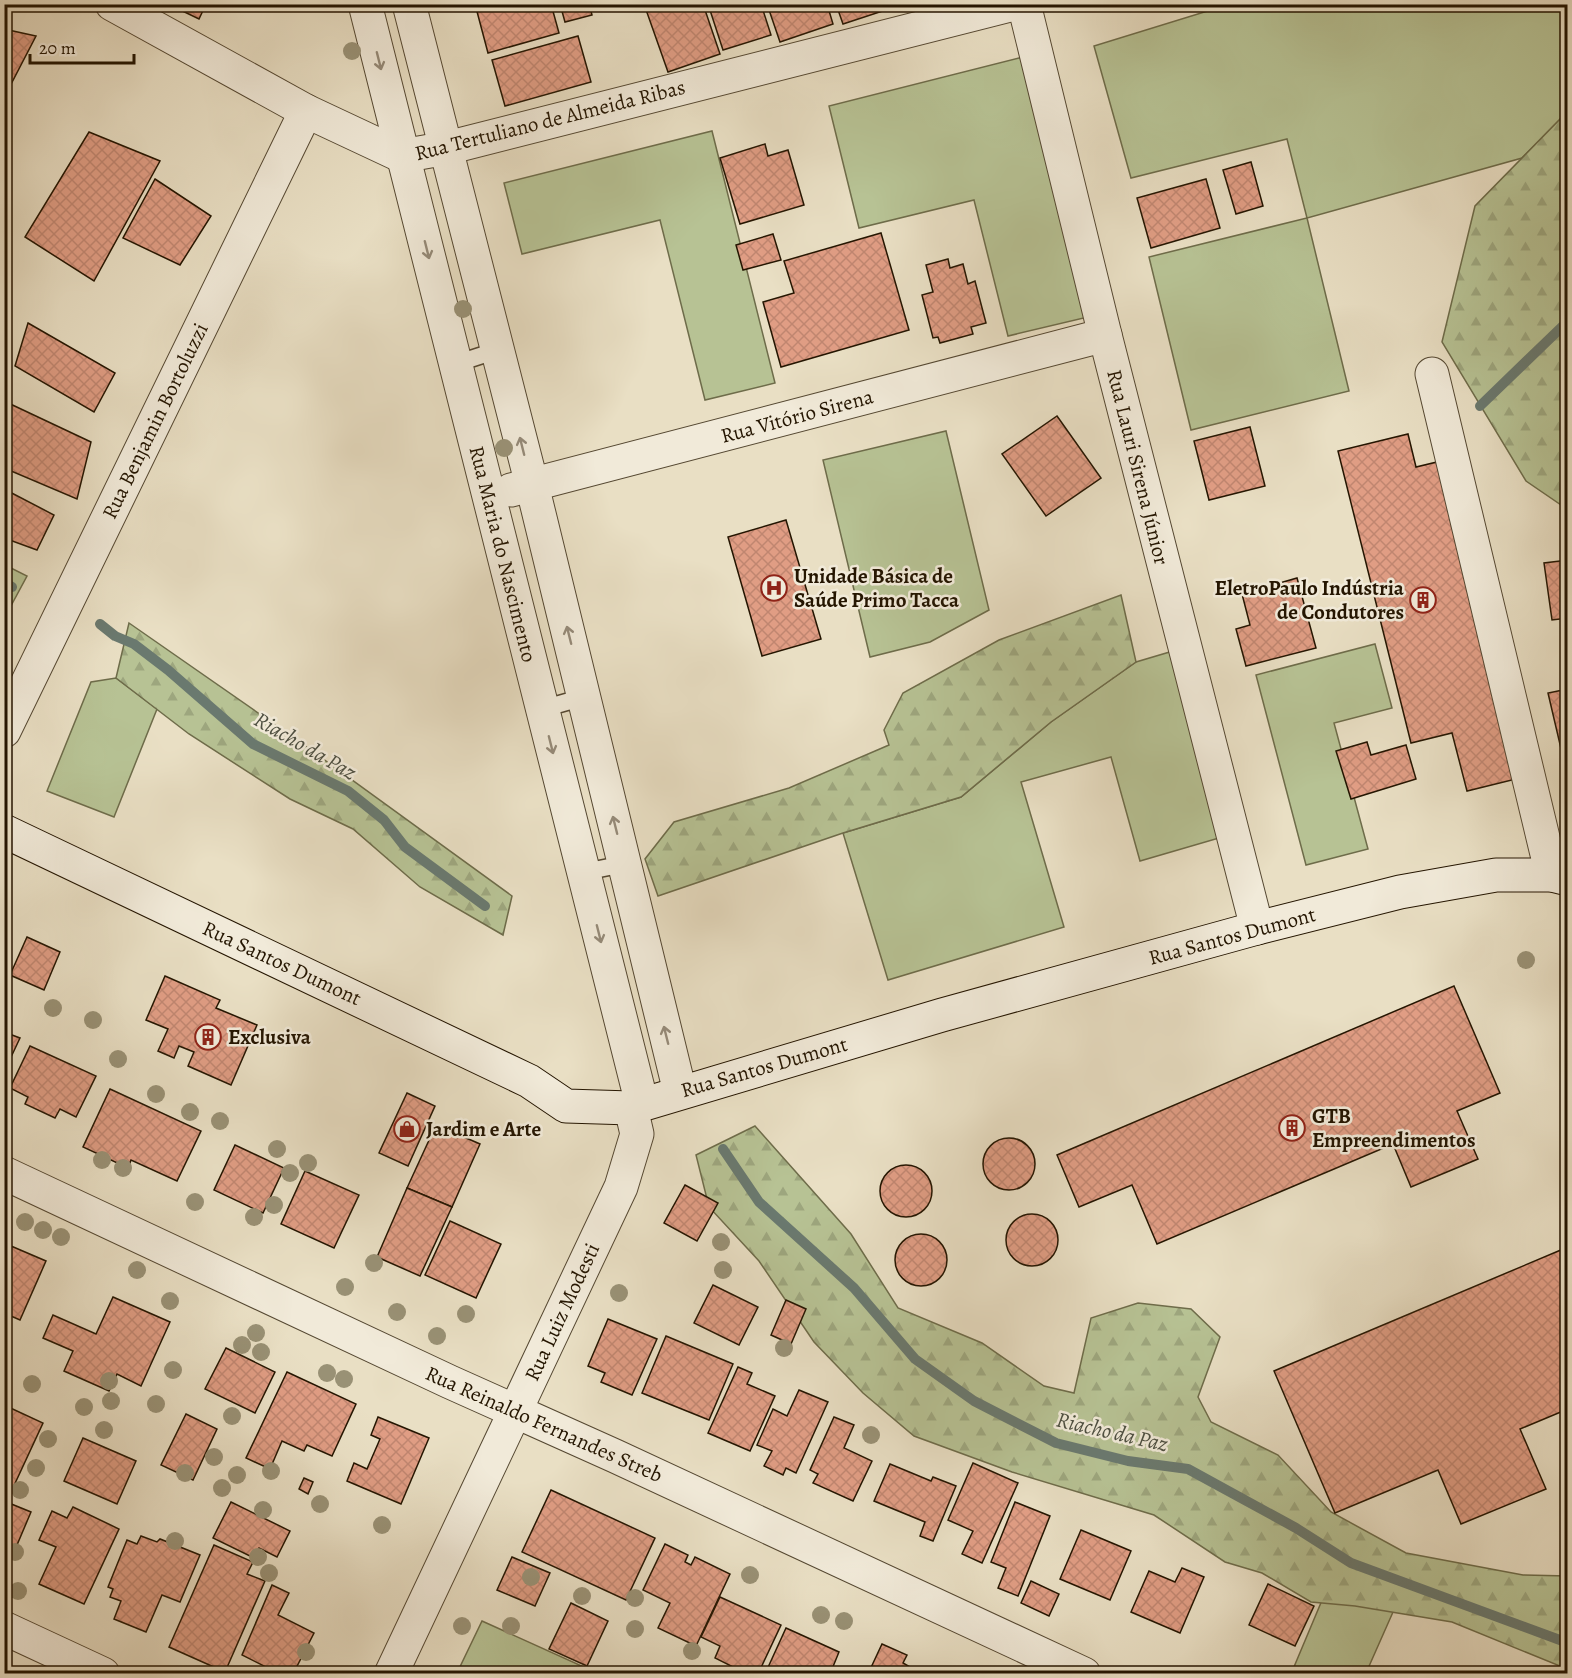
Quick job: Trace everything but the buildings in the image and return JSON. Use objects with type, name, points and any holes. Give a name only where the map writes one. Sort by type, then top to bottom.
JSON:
[{"type":"street","name":"Rua Tertuliano de Almeida Ribas","points":[[112,4],[306,111],[402,156],[447,148],[959,11],[1014,4]]},
{"type":"street","name":"Rua Maria do Nascimento","points":[[365,4],[584,872],[637,1106]]},
{"type":"street","name":"Rua Maria do Nascimento","points":[[409,4],[532,485],[680,1092]]},
{"type":"street","name":"Rua Lauri Sirena Júnior","points":[[1024,4],[1105,335],[1257,928]]},
{"type":"street","name":"Rua Benjamin Bortoluzzi","points":[[4,731],[306,111]]},
{"type":"street","name":"Rua Vitório Sirena","points":[[488,495],[1105,335]]},
{"type":"street","points":[[1432,375],[1560,877]]},
{"type":"street","name":"Rua Santos Dumont","points":[[4,831],[529,1081],[566,1106],[637,1106],[942,1015],[1257,928],[1421,888],[1496,875],[1560,877]]},
{"type":"street","name":"Rua Luiz Modesti","points":[[391,1674],[516,1412],[555,1322],[621,1187],[637,1134],[637,1106]]},
{"type":"street","name":"Rua Reinaldo Fernandes Streb","points":[[4,1173],[1084,1674]]},
{"type":"street","points":[[4,1628],[103,1674]]},
{"type":"lane","points":[[455,364],[498,350]]},
{"type":"lane","points":[[542,709],[584,697]]},
{"type":"lane","points":[[584,872],[624,864]]},
{"type":"green space","points":[[1227,5],[1567,5],[1567,112],[1522,158],[1307,218],[1287,139],[1131,178],[1094,46]]},
{"type":"green space","points":[[1023,57],[1088,317],[1008,336],[974,200],[859,228],[829,106]]},
{"type":"green space","points":[[1567,112],[1567,509],[1526,481],[1442,342],[1475,206]]},
{"type":"green space","points":[[712,131],[775,383],[705,400],[660,220],[522,254],[504,183]]},
{"type":"green space","points":[[1307,218],[1349,391],[1191,430],[1149,257]]},
{"type":"green space","points":[[946,431],[989,610],[930,642],[870,657],[823,460]]},
{"type":"green space","points":[[5,565],[27,576],[5,617]]},
{"type":"green space","points":[[1121,595],[1136,662],[1051,722],[961,797],[843,833],[658,896],[645,859],[674,822],[789,788],[889,745],[884,730],[903,693],[999,640]]},
{"type":"green space","points":[[129,623],[297,740],[512,896],[503,935],[420,887],[353,829],[290,799],[189,734],[116,678]]},
{"type":"green space","points":[[1375,644],[1392,708],[1334,723],[1368,849],[1306,865],[1256,675]]},
{"type":"green space","points":[[1173,651],[1219,838],[1140,861],[1111,757],[1021,782],[1064,927],[888,980],[843,833],[961,797],[1051,722],[1136,662]]},
{"type":"green space","points":[[116,678],[157,709],[114,817],[47,791],[91,682]]},
{"type":"green space","points":[[755,1126],[851,1234],[898,1308],[982,1343],[1044,1386],[1074,1393],[1091,1318],[1138,1303],[1191,1309],[1220,1337],[1198,1397],[1211,1422],[1278,1455],[1331,1512],[1406,1553],[1523,1575],[1567,1576],[1567,1669],[1452,1622],[1355,1606],[1311,1602],[1262,1573],[1225,1562],[1154,1515],[1012,1472],[914,1436],[863,1393],[814,1342],[759,1261],[709,1207],[696,1155]]},
{"type":"green space","points":[[1336,1567],[1401,1594],[1366,1673],[1291,1674]]},
{"type":"green space","points":[[482,1621],[597,1673],[457,1673]]},
{"type":"waterway","points":[[1480,406],[1568,321]]},
{"type":"waterway","name":"Riacho da Paz","points":[[4,582],[12,587]]},
{"type":"waterway","name":"Riacho da Paz","points":[[100,624],[115,636],[134,644],[168,670],[253,744],[348,791],[384,820],[405,847],[485,906]]},
{"type":"waterway","name":"Riacho da Paz","points":[[723,1149],[759,1202],[854,1288],[915,1359],[974,1401],[1056,1443],[1128,1461],[1188,1469],[1296,1528],[1351,1563],[1568,1643]]},
{"type":"place","name":"Unidade Básica de Saúde Primo Tacca","points":[[774,588]]},
{"type":"place","name":"EletroPaulo Indústria de Condutores","points":[[1423,600]]},
{"type":"place","name":"Exclusiva","points":[[208,1037]]},
{"type":"place","name":"GTB Empreendimentos","points":[[1292,1128]]},
{"type":"place","name":"Jardim e Arte","points":[[407,1129]]}]
